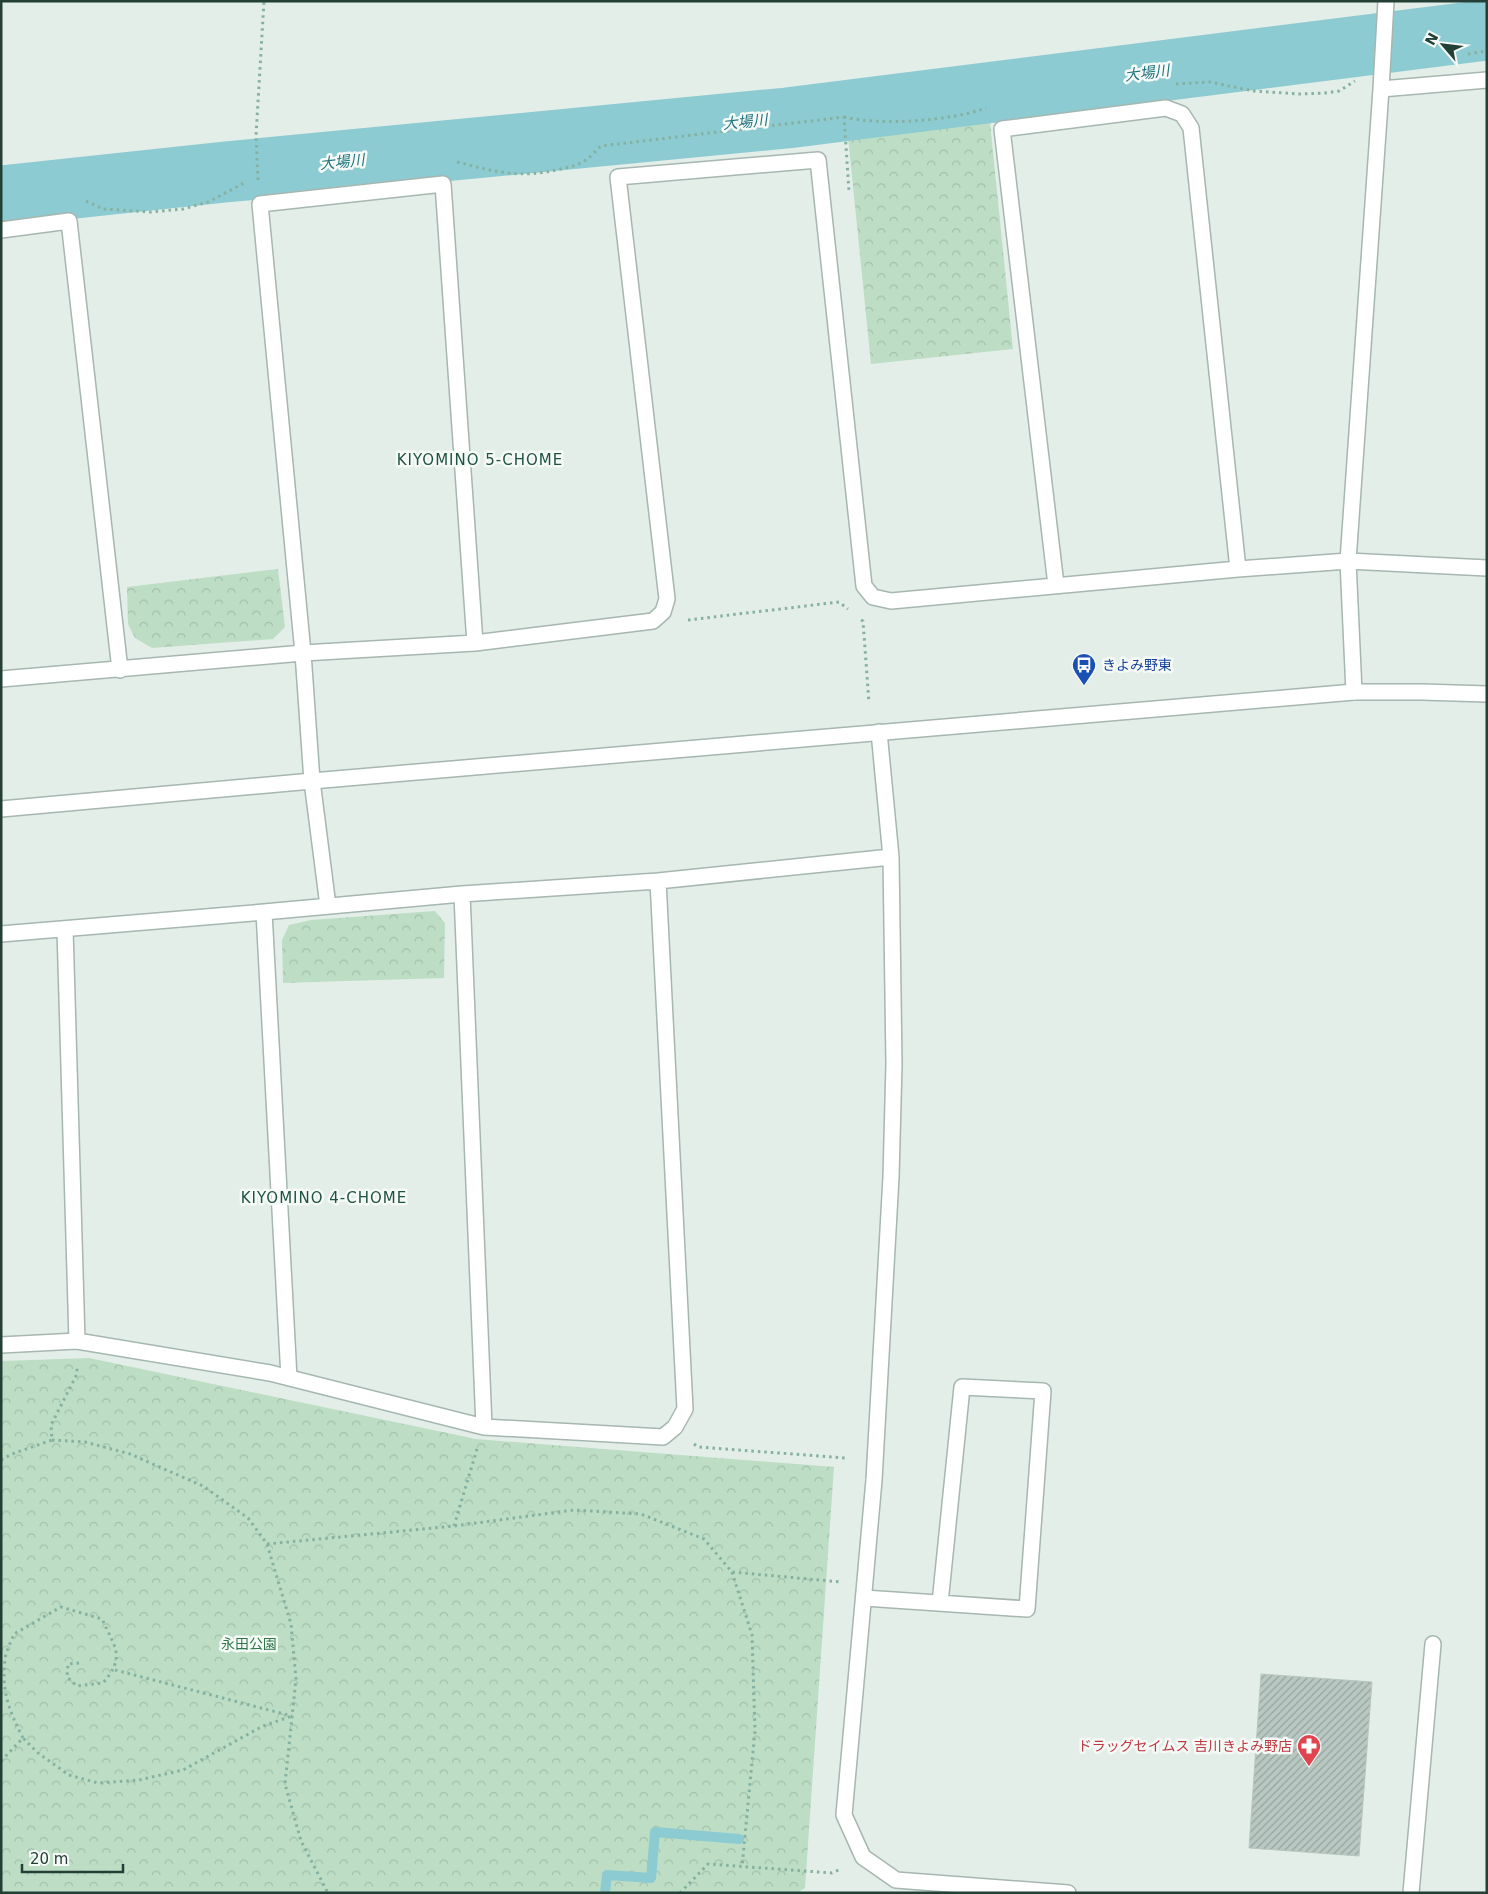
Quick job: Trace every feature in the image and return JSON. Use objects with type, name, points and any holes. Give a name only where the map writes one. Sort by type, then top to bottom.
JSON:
[{"type":"street","points":[[1354,692],[1348,561],[1386,1]]},
{"type":"street","points":[[1381,89],[1487,80]]},
{"type":"street","points":[[1056,585],[1002,129],[1166,108],[1182,114],[1191,128],[1238,569]]},
{"type":"street","points":[[1,679],[303,653],[475,643],[653,621],[663,612],[667,599],[618,177],[818,160],[864,586],[873,597],[891,601],[1238,569],[1348,561],[1487,568]]},
{"type":"street","points":[[328,906],[312,780],[303,653],[260,204],[443,184],[475,643]]},
{"type":"street","points":[[1,230],[69,220],[120,670]]},
{"type":"street","points":[[1,809],[312,780],[1354,692],[1487,694]]},
{"type":"street","points":[[879,732],[891,857],[894,1064],[891,1177],[874,1480],[844,1815],[863,1857],[896,1880],[1068,1893]]},
{"type":"street","points":[[1,934],[462,894],[658,881],[891,857]]},
{"type":"street","points":[[1,1345],[77,1341],[270,1373],[484,1427],[662,1437],[675,1427],[685,1409],[658,881]]},
{"type":"street","points":[[462,894],[484,1427]]},
{"type":"street","points":[[264,912],[289,1378]]},
{"type":"street","points":[[65,929],[77,1341]]},
{"type":"street","points":[[864,1591],[940,1603],[1028,1608],[1043,1392],[962,1387],[940,1603]]},
{"type":"street","points":[[1411,1893],[1433,1644]]},
{"type":"path","points":[[84,200],[103,210],[151,212],[183,209],[208,202],[242,184],[258,182],[256,136],[264,1]]},
{"type":"path","points":[[449,162],[515,175],[542,174],[574,166],[587,159],[601,146],[844,117],[850,197]]},
{"type":"path","points":[[663,612],[684,620],[840,602],[854,614]]},
{"type":"path","points":[[858,618],[863,621],[869,703]]},
{"type":"path","points":[[52,1440],[51,1425],[77,1374],[77,1341]]},
{"type":"path","points":[[454,1526],[484,1427]]},
{"type":"path","points":[[675,1427],[698,1447],[846,1458]]},
{"type":"path","points":[[1,1460],[12,1454],[52,1440],[85,1442],[130,1454],[203,1486],[248,1518],[266,1544],[291,1624],[296,1679],[285,1784],[301,1841],[328,1893]]},
{"type":"path","points":[[266,1544],[454,1526],[574,1510],[641,1514],[704,1539],[732,1572],[752,1635],[755,1722],[742,1867]]},
{"type":"path","points":[[732,1572],[864,1591]]},
{"type":"path","points":[[80,1663],[68,1664],[67,1677],[78,1686],[103,1683],[114,1670],[117,1652],[102,1619],[61,1607],[14,1634],[5,1658],[4,1687],[9,1710],[23,1738],[38,1753],[69,1775],[98,1783],[139,1780],[183,1770],[263,1726],[292,1716]]},
{"type":"path","points":[[114,1670],[292,1716]]},
{"type":"path","points":[[1,1761],[23,1738]]},
{"type":"path","points":[[680,1893],[708,1864],[832,1873],[863,1857]]},
{"type":"green space","points":[[990,122],[1013,349],[871,364],[848,137]]},
{"type":"green space","points":[[278,569],[285,627],[273,639],[152,648],[135,638],[128,624],[127,587]]},
{"type":"green space","points":[[435,911],[445,923],[444,978],[283,983],[282,940],[289,925],[311,920]]},
{"type":"green space","name":"永田公園","points":[[89,1358],[476,1439],[834,1467],[805,1888],[797,1893],[1,1893],[1,1361]]},
{"type":"building","points":[[1261,1674],[1372,1682],[1359,1856],[1249,1848]]},
{"type":"waterway","name":"大場川","points":[[1,196],[225,172],[787,118],[1487,30]]},
{"type":"waterway","points":[[605,1893],[607,1875],[651,1878],[655,1832],[739,1839]]},
{"type":"place","name":"きよみ野東","points":[[1084,686]]},
{"type":"place","name":"ドラッグセイムス 吉川きよみ野店","points":[[1309,1767]]},
{"type":"district","name":"KIYOMINO 5-CHOME","points":[[480,460]]},
{"type":"district","name":"KIYOMINO 4-CHOME","points":[[324,1198]]}]
